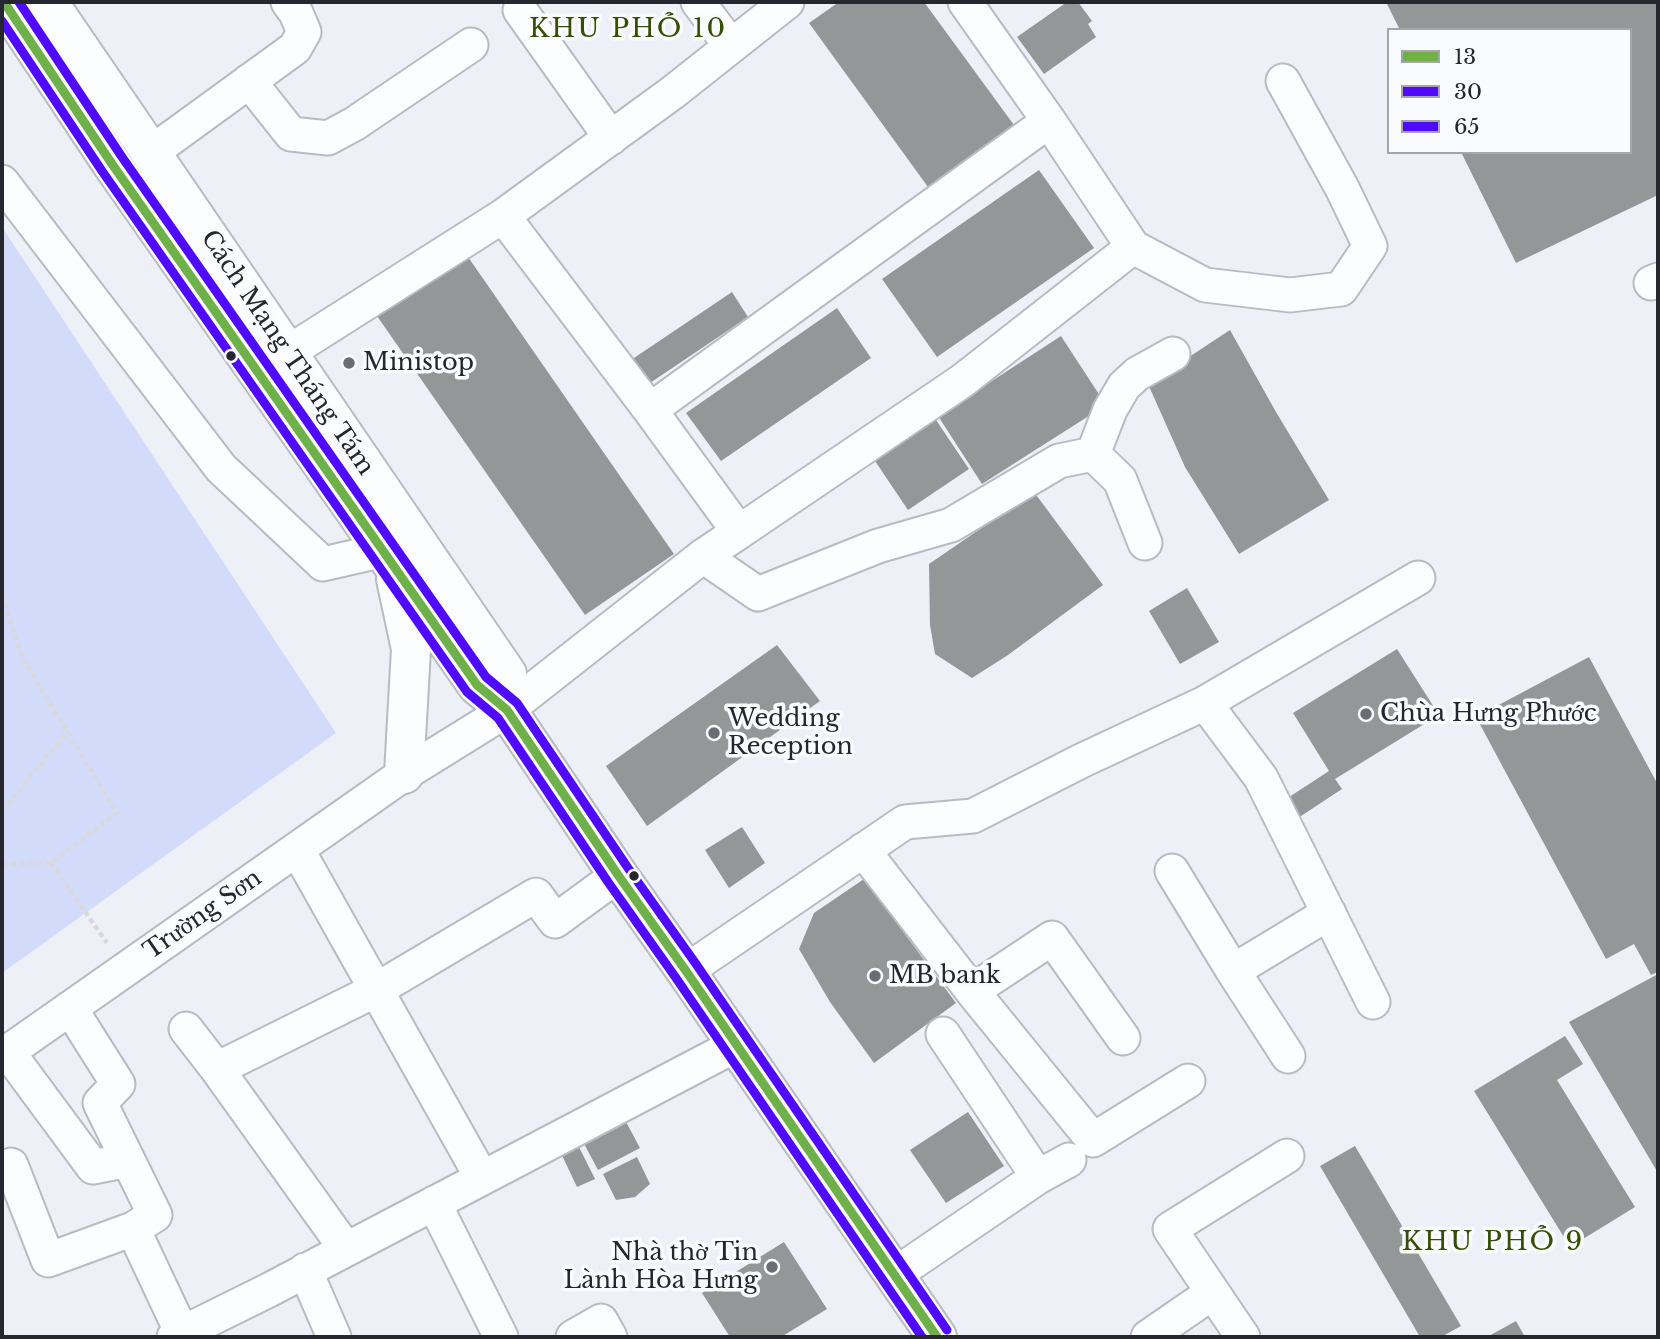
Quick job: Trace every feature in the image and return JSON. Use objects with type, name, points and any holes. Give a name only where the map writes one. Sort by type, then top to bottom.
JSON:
[{"type":"main road","name":"Cách Mạng Tháng Tám","points":[[4,2],[112,164],[477,685],[507,710],[937,1337]]},
{"type":"main road","name":"Cách Mạng Tháng Tám","points":[[48,2],[507,674],[507,710]]},
{"type":"main road","points":[[388,557],[411,649],[404,774]]},
{"type":"street","points":[[152,152],[295,48],[303,32],[296,13],[288,2]]},
{"type":"street","points":[[698,2],[731,46]]},
{"type":"street","points":[[287,353],[503,216],[611,138],[786,2]]},
{"type":"street","points":[[965,2],[1133,247],[1205,285],[1290,295],[1341,289],[1370,246],[1342,188],[1283,81]]},
{"type":"street","points":[[520,10],[611,138]]},
{"type":"street","points":[[249,81],[291,134],[328,138],[354,124],[471,45]]},
{"type":"street","points":[[650,410],[1049,121]]},
{"type":"street","points":[[2,182],[221,468],[323,564],[388,557]]},
{"type":"street","points":[[503,216],[739,532]]},
{"type":"street","name":"Trường Sơn","points":[[5,1054],[404,774],[507,710],[703,556],[962,381],[1133,247]]},
{"type":"street","points":[[1093,454],[1110,410],[1124,386],[1137,374],[1173,354]]},
{"type":"street","points":[[1093,454],[1120,480],[1144,543]]},
{"type":"street","points":[[703,556],[758,594],[878,545],[951,525],[1059,461],[1093,454]]},
{"type":"street","points":[[686,971],[905,822],[973,816],[1081,761],[1205,703],[1418,578]]},
{"type":"street","points":[[1205,703],[1261,778],[1373,1002]]},
{"type":"street","points":[[297,849],[482,1178]]},
{"type":"street","points":[[863,850],[972,991],[1081,1150]]},
{"type":"street","points":[[1172,871],[1288,1056]]},
{"type":"street","points":[[217,1069],[376,990],[536,895],[555,921],[618,875]]},
{"type":"street","points":[[1233,971],[1329,913]]},
{"type":"street","points":[[972,991],[1052,938],[1123,1038]]},
{"type":"street","points":[[2,1172],[10,1165],[48,1260],[133,1229],[155,1215],[100,1102],[118,1084],[70,1008]]},
{"type":"street","points":[[186,1029],[346,1249]]},
{"type":"street","points":[[943,1034],[1038,1177]]},
{"type":"street","points":[[133,1229],[178,1335],[736,1045]]},
{"type":"street","points":[[5,1054],[93,1167],[128,1160]]},
{"type":"street","points":[[894,1275],[1038,1177],[1188,1081]]},
{"type":"street","points":[[1243,1337],[1170,1229],[1287,1156]]},
{"type":"street","points":[[434,1203],[501,1337]]},
{"type":"street","points":[[305,1270],[334,1337]]},
{"type":"street","points":[[1148,1337],[1212,1293]]},
{"type":"street","points":[[573,1337],[601,1321],[610,1337]]},
{"type":"path","points":[[2,595],[22,657],[117,813],[51,863],[2,864]]},
{"type":"path","points":[[2,811],[68,732]]},
{"type":"path","points":[[51,863],[125,969]]},
{"type":"shaded area","points":[[2,227],[336,733],[2,973]]},
{"type":"building","points":[[839,2],[924,2],[1014,125],[928,187],[809,23]]},
{"type":"building","points":[[1067,2],[1078,2],[1092,21],[1088,24],[1096,37],[1044,74],[1017,37]]},
{"type":"building","points":[[1386,2],[1658,2],[1658,195],[1516,263],[1462,154],[1632,154],[1632,28],[1399,28]]},
{"type":"building","points":[[1039,170],[1094,248],[937,357],[882,279]]},
{"type":"building","points":[[466,254],[674,554],[585,615],[377,316]]},
{"type":"building","points":[[732,292],[748,317],[647,385],[631,360]]},
{"type":"building","points":[[837,308],[871,358],[721,461],[686,413]]},
{"type":"building","points":[[1230,330],[1329,500],[1239,554],[1185,467],[1148,384]]},
{"type":"building","points":[[1061,336],[1106,405],[982,484],[938,416]]},
{"type":"building","points":[[934,417],[969,469],[908,510],[873,458]]},
{"type":"building","points":[[1034,492],[1103,585],[972,678],[935,654],[930,625],[929,564]]},
{"type":"building","points":[[1187,588],[1219,642],[1180,664],[1149,611]]},
{"type":"building","name":"Wedding Reception","points":[[777,645],[820,701],[647,826],[606,766]]},
{"type":"building","name":"Chùa Hưng Phước","points":[[1397,649],[1439,715],[1335,779],[1342,789],[1295,820],[1283,801],[1329,771],[1293,713]]},
{"type":"building","points":[[1589,657],[1658,785],[1658,972],[1651,975],[1634,944],[1606,959],[1476,717]]},
{"type":"building","points":[[742,827],[765,863],[729,888],[705,850]]},
{"type":"building","name":"MB bank","points":[[864,879],[956,1003],[874,1063],[830,1002],[799,949],[814,913]]},
{"type":"building","points":[[1658,974],[1658,1173],[1569,1022]]},
{"type":"building","points":[[1565,1036],[1583,1064],[1557,1080],[1635,1207],[1570,1247],[1474,1091]]},
{"type":"building","points":[[968,1112],[1004,1166],[946,1203],[910,1150]]},
{"type":"building","points":[[624,1118],[640,1148],[598,1170],[582,1140]]},
{"type":"building","points":[[576,1141],[595,1179],[577,1187],[559,1149]]},
{"type":"building","points":[[1355,1146],[1461,1326],[1441,1337],[1420,1337],[1320,1166]]},
{"type":"building","points":[[637,1157],[650,1184],[635,1197],[616,1200],[603,1174]]},
{"type":"building","name":"Nhà thờ Tin Lành Hòa Hưng","points":[[784,1242],[827,1309],[781,1337],[730,1337],[702,1293]]},
{"type":"building","points":[[1516,1321],[1525,1337],[1487,1337]]},
{"type":"transit line","name":"13","points":[[4,2],[112,164],[477,685],[507,710],[937,1337]]},
{"type":"transit line","name":"65","points":[[19,2],[122,157],[486,677],[517,703],[947,1330]]},
{"type":"transit line","name":"30","points":[[2,21],[102,171],[467,692],[498,718],[922,1337]]},
{"type":"place","name":"Ministop","points":[[349,363]]},
{"type":"place","name":"Chùa Hưng Phước","points":[[1366,714]]},
{"type":"place","name":"Wedding Reception","points":[[714,733]]},
{"type":"place","name":"MB bank","points":[[875,976]]},
{"type":"place","name":"Nhà thờ Tin Lành Hòa Hưng","points":[[772,1267]]},
{"type":"district","name":"KHU PHỐ 10","points":[[628,30]]},
{"type":"district","name":"KHU PHỐ 9","points":[[1493,1243]]}]
